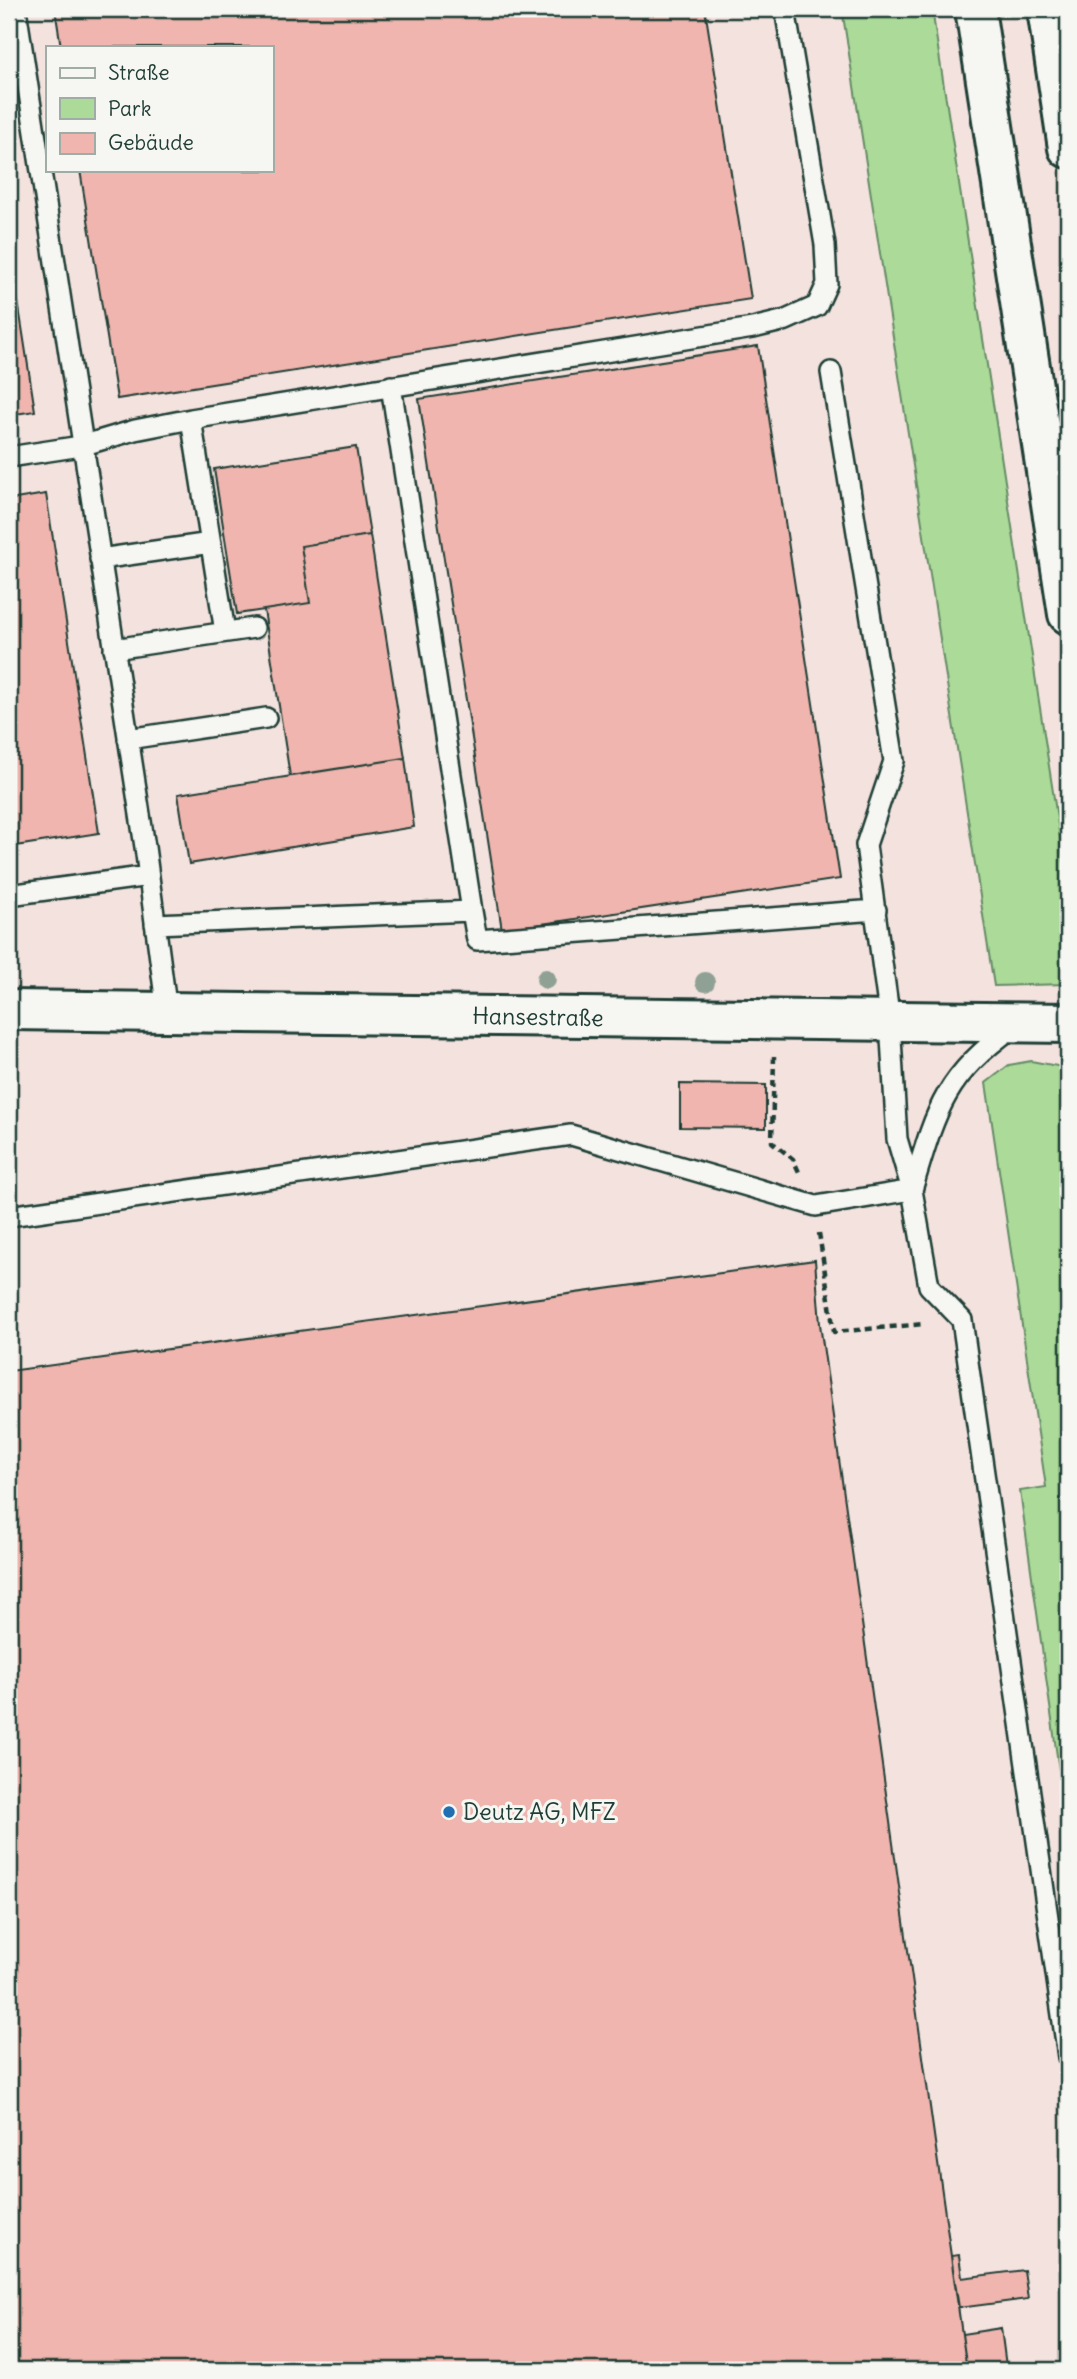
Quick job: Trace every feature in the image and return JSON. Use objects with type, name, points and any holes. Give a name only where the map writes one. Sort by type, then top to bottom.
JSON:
[{"type":"main road","points":[[975,9],[1068,614]]},
{"type":"main road","points":[[1047,9],[1068,148]]},
{"type":"main road","name":"Hansestraße","points":[[9,1010],[1068,1023]]},
{"type":"lane","points":[[16,9],[149,876],[167,1012]]},
{"type":"lane","points":[[9,457],[81,446],[135,430],[191,419],[752,328],[786,320],[817,306],[827,284],[825,245],[785,9]]},
{"type":"lane","points":[[831,372],[894,761],[866,845],[890,1021],[897,1139],[912,1190],[929,1286],[962,1321],[1068,2057]]},
{"type":"lane","points":[[391,386],[477,940],[876,911]]},
{"type":"lane","points":[[191,419],[225,632]]},
{"type":"lane","points":[[100,559],[211,543]]},
{"type":"lane","points":[[114,649],[254,628]]},
{"type":"lane","points":[[128,739],[266,718]]},
{"type":"lane","points":[[9,895],[149,876]]},
{"type":"lane","points":[[155,924],[472,911]]},
{"type":"lane","points":[[912,1190],[933,1120],[953,1082],[982,1049],[1018,1023]]},
{"type":"lane","points":[[9,1216],[571,1135],[816,1206],[912,1190]]},
{"type":"shaded area","points":[[9,9],[1068,9],[1068,2370],[9,2370]]},
{"type":"green space","points":[[842,9],[932,9],[1068,889],[1068,914],[1063,915],[1068,950],[1068,984],[994,986]]},
{"type":"green space","points":[[1031,1061],[1068,1068],[1068,1835],[1020,1491],[1046,1487],[986,1083],[1009,1065]]},
{"type":"building","points":[[55,9],[705,9],[751,299],[117,399],[80,172],[273,172],[273,46],[61,46]]},
{"type":"building","points":[[9,243],[35,411],[9,415]]},
{"type":"building","points":[[758,346],[840,879],[502,930],[419,399]]},
{"type":"building","points":[[356,447],[370,535],[301,546],[310,603],[237,614],[214,469]]},
{"type":"building","points":[[46,494],[99,833],[9,847],[9,500]]},
{"type":"building","points":[[370,535],[405,758],[290,776],[264,610],[310,603],[301,546]]},
{"type":"building","points":[[405,758],[414,827],[189,864],[178,794]]},
{"type":"building","points":[[680,1084],[766,1085],[766,1128],[680,1127]]},
{"type":"building","name":"Deutz AG, MFZ","points":[[815,1260],[820,1324],[967,2370],[9,2370],[9,1371]]},
{"type":"building","points":[[959,2255],[962,2278],[1024,2270],[1028,2299],[959,2308],[951,2256]]},
{"type":"building","points":[[1001,2328],[1006,2366],[967,2370],[962,2334]]},
{"type":"place","name":"Deutz AG, MFZ","points":[[449,1812]]}]
